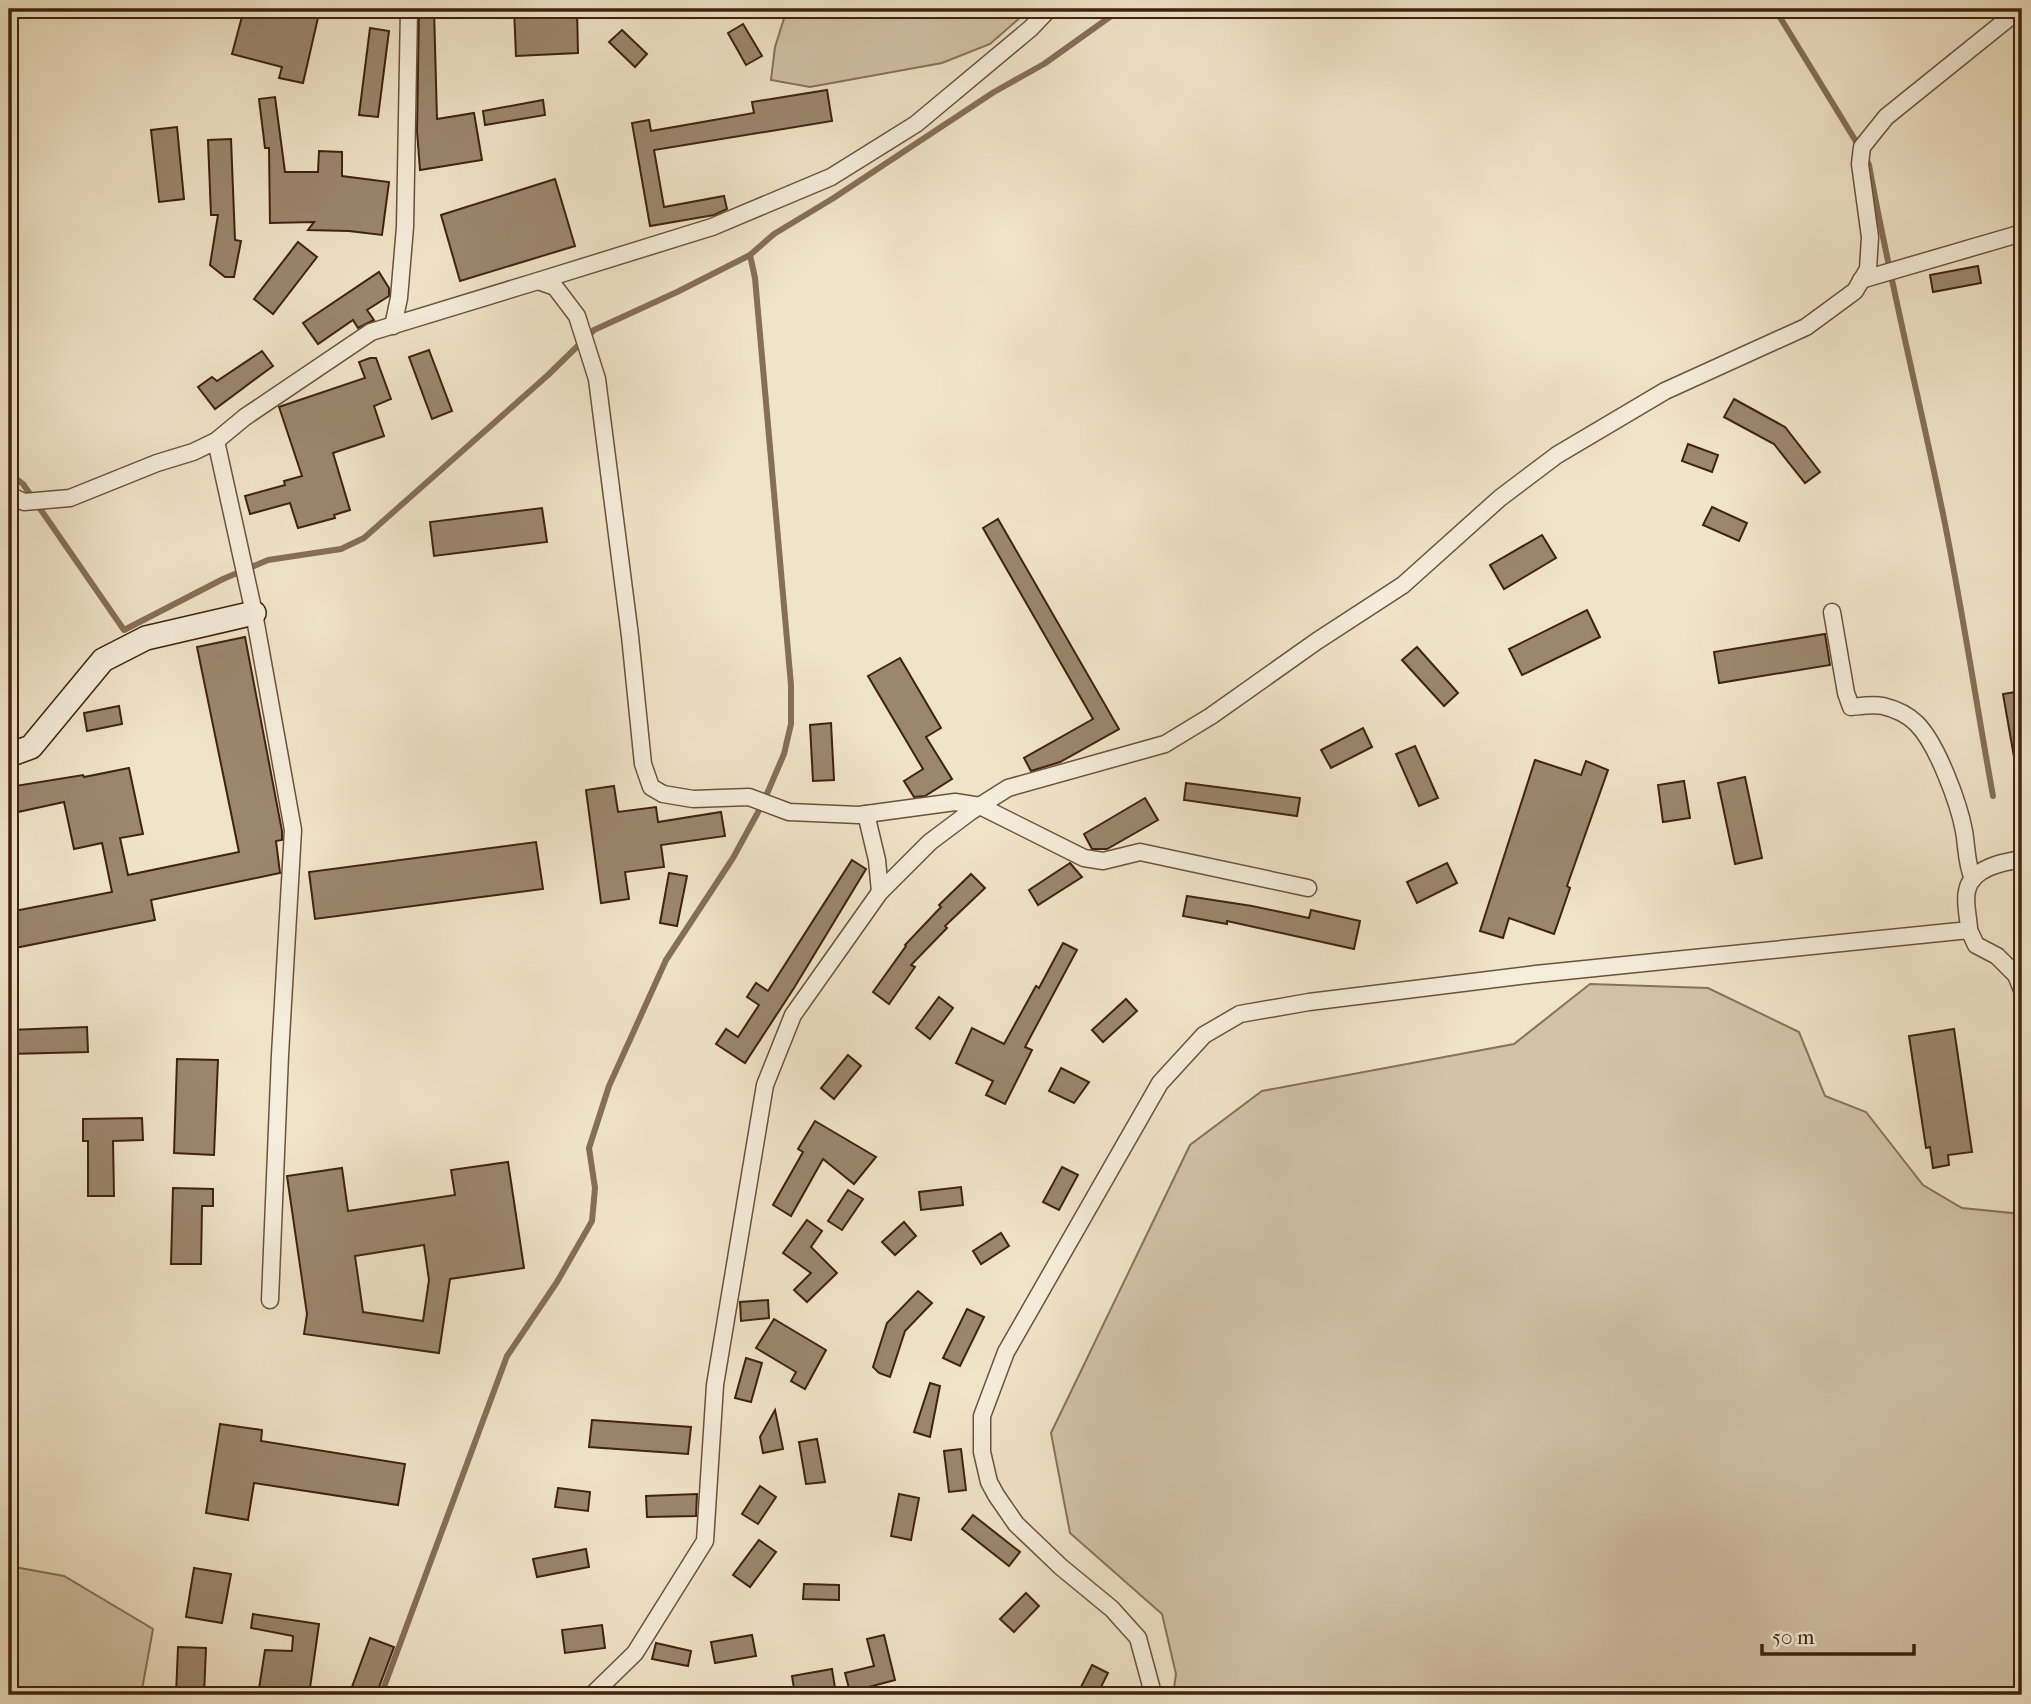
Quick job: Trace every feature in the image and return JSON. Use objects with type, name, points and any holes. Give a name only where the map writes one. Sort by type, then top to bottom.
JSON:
[{"type":"street","points":[[393,326],[399,298],[405,228],[409,9]]},
{"type":"street","points":[[9,495],[24,502],[69,498],[157,463],[193,452],[216,441],[245,417],[371,332],[712,227],[831,177],[916,124],[1031,28],[1049,9]]},
{"type":"street","points":[[592,1695],[635,1653],[705,1541],[715,1385],[765,1085],[793,1015],[880,892],[930,842],[1008,788],[1165,744],[1211,716],[1317,641],[1403,585],[1500,498],[1557,455],[1665,391],[1806,327],[1855,291],[1868,268],[1870,237],[1860,164],[1862,147],[1886,117],[2020,9]]},
{"type":"street","points":[[1861,280],[2022,233]]},
{"type":"street","points":[[538,281],[555,287],[577,316],[597,379],[630,636],[643,764],[651,788],[663,794],[693,799],[749,797],[789,812],[866,814],[955,802],[980,806],[1084,858],[1103,861],[1140,852],[1308,888]]},
{"type":"street","points":[[216,441],[254,613],[293,830],[270,1300]]},
{"type":"street","points":[[1832,612],[1846,693],[1851,707],[1881,705],[1899,712],[1917,724],[1932,745],[1954,796],[1964,832],[1967,865],[1973,879]]},
{"type":"street","points":[[9,755],[31,747],[103,660],[146,638],[254,613]]},
{"type":"street","points":[[866,814],[877,860],[880,892]]},
{"type":"street","points":[[2022,859],[1982,870],[1967,891],[1969,930],[1976,945],[1997,956],[2016,975],[2022,990]]},
{"type":"street","points":[[1149,1695],[1149,1675],[1138,1638],[1112,1609],[1061,1567],[1016,1524],[996,1495],[989,1482],[982,1452],[982,1416],[1006,1352],[1160,1083],[1204,1035],[1240,1014],[1309,1002],[1536,974],[1969,930]]},
{"type":"shaded area","points":[[787,9],[1030,9],[990,44],[942,63],[810,87],[771,80],[775,47]]},
{"type":"shaded area","points":[[1590,984],[1708,988],[1799,1032],[1825,1096],[1866,1112],[1923,1185],[1962,1208],[2022,1214],[2022,1695],[1173,1695],[1176,1674],[1162,1614],[1070,1533],[1051,1433],[1190,1145],[1262,1091],[1514,1044]]},
{"type":"shaded area","points":[[9,1566],[64,1576],[153,1629],[141,1695],[9,1695]]},
{"type":"building","points":[[244,9],[320,9],[303,83],[279,78],[282,67],[232,54]]},
{"type":"building","points":[[419,9],[434,9],[437,119],[474,113],[482,160],[420,170],[417,131]]},
{"type":"building","points":[[514,9],[577,9],[578,53],[516,56]]},
{"type":"building","points":[[743,24],[762,56],[746,65],[728,33]]},
{"type":"building","points":[[370,28],[389,31],[378,117],[359,115]]},
{"type":"building","points":[[622,30],[647,54],[635,67],[609,42]]},
{"type":"building","points":[[827,90],[832,121],[654,150],[664,207],[724,196],[727,209],[714,215],[650,226],[632,123],[649,120],[651,131],[754,113],[752,102]]},
{"type":"building","points":[[275,97],[285,172],[318,172],[319,151],[342,152],[342,176],[389,182],[382,235],[308,230],[314,222],[270,223],[269,148],[265,148],[259,99]]},
{"type":"building","points":[[543,100],[545,115],[485,125],[483,111]]},
{"type":"building","points":[[177,127],[184,199],[159,202],[151,130]]},
{"type":"building","points":[[231,139],[235,240],[241,241],[234,277],[225,277],[210,265],[218,215],[211,215],[208,140]]},
{"type":"building","points":[[555,179],[575,246],[460,281],[441,215]]},
{"type":"building","points":[[298,242],[317,257],[273,314],[254,299]]},
{"type":"building","points":[[1978,266],[1981,283],[1933,292],[1930,275]]},
{"type":"building","points":[[379,272],[389,288],[389,296],[367,310],[374,320],[358,328],[353,320],[318,344],[303,323]]},
{"type":"building","points":[[429,350],[452,411],[432,419],[409,357]]},
{"type":"building","points":[[262,351],[273,366],[215,409],[198,387],[212,377],[217,381]]},
{"type":"building","points":[[376,358],[391,399],[374,406],[384,436],[333,453],[350,510],[334,515],[335,518],[298,528],[290,503],[250,514],[245,496],[285,485],[284,481],[302,476],[279,407],[365,378],[359,362]]},
{"type":"building","points":[[1734,399],[1785,427],[1820,472],[1805,483],[1774,444],[1724,417]]},
{"type":"building","points":[[1688,444],[1718,455],[1712,472],[1682,461]]},
{"type":"building","points":[[1712,507],[1747,523],[1739,541],[1703,525]]},
{"type":"building","points":[[542,508],[547,542],[434,556],[430,522]]},
{"type":"building","points":[[998,519],[1119,729],[1060,762],[1031,771],[1024,758],[1093,719],[983,528]]},
{"type":"building","points":[[1542,535],[1556,558],[1504,589],[1490,565]]},
{"type":"building","points":[[1587,610],[1600,637],[1522,675],[1509,649]]},
{"type":"building","points":[[1825,634],[1830,665],[1719,683],[1714,652]]},
{"type":"building","points":[[245,637],[282,831],[282,840],[276,841],[280,873],[151,900],[155,920],[15,948],[9,912],[112,892],[102,843],[74,849],[64,802],[9,814],[9,787],[129,768],[143,834],[120,838],[128,875],[239,852],[197,647]]},
{"type":"building","points":[[1417,647],[1458,693],[1444,706],[1402,660]]},
{"type":"building","points":[[900,658],[941,728],[926,737],[952,779],[925,796],[914,797],[904,781],[923,769],[868,676]]},
{"type":"building","points":[[2022,691],[2022,756],[2014,757],[2003,694]]},
{"type":"building","points":[[119,706],[122,724],[87,731],[84,713]]},
{"type":"building","points":[[831,723],[834,780],[813,781],[810,725]]},
{"type":"building","points":[[1363,728],[1372,747],[1331,768],[1321,750]]},
{"type":"building","points":[[1415,746],[1438,798],[1419,806],[1396,754]]},
{"type":"building","points":[[1535,760],[1581,775],[1586,761],[1608,770],[1567,886],[1570,888],[1554,934],[1509,918],[1503,938],[1480,931]]},
{"type":"building","points":[[1745,777],[1762,858],[1735,864],[1718,783]]},
{"type":"building","points":[[1684,781],[1690,818],[1663,822],[1658,785]]},
{"type":"building","points":[[1186,783],[1300,798],[1297,816],[1184,800]]},
{"type":"building","points":[[614,786],[618,812],[656,807],[658,822],[721,812],[725,836],[661,845],[664,867],[625,872],[629,899],[601,903],[586,790]]},
{"type":"building","points":[[1145,798],[1158,820],[1107,849],[1092,849],[1084,834]]},
{"type":"building","points":[[536,842],[543,889],[315,919],[309,872]]},
{"type":"building","points":[[852,860],[866,869],[745,1063],[716,1044],[726,1029],[738,1037],[759,1005],[747,997],[756,983],[768,991]]},
{"type":"building","points":[[1070,863],[1082,877],[1038,905],[1029,890]]},
{"type":"building","points":[[1447,863],[1457,883],[1417,903],[1407,882]]},
{"type":"building","points":[[669,873],[687,876],[677,926],[660,923]]},
{"type":"building","points":[[971,874],[985,888],[945,926],[947,928],[911,965],[915,967],[889,1004],[873,992],[905,945],[941,907],[939,905]]},
{"type":"building","points":[[1187,896],[1309,918],[1311,910],[1360,921],[1354,949],[1227,921],[1227,924],[1183,916]]},
{"type":"building","points":[[1063,943],[1077,950],[1025,1047],[1032,1050],[1005,1104],[986,1095],[993,1081],[956,1063],[972,1028],[1004,1044]]},
{"type":"building","points":[[939,997],[953,1008],[930,1039],[916,1028]]},
{"type":"building","points":[[1126,999],[1137,1011],[1103,1042],[1092,1030]]},
{"type":"building","points":[[87,1027],[88,1052],[9,1054],[9,1030]]},
{"type":"building","points":[[1954,1029],[1972,1152],[1948,1155],[1949,1165],[1933,1168],[1930,1147],[1926,1148],[1909,1036]]},
{"type":"building","points":[[848,1055],[861,1066],[834,1099],[821,1088]]},
{"type":"building","points":[[177,1059],[218,1060],[214,1155],[174,1153]]},
{"type":"building","points":[[1061,1068],[1089,1082],[1074,1103],[1049,1091]]},
{"type":"building","points":[[142,1118],[143,1140],[113,1141],[114,1196],[88,1196],[88,1141],[83,1141],[83,1119]]},
{"type":"building","points":[[815,1121],[876,1157],[854,1184],[823,1159],[791,1216],[773,1205],[803,1152],[798,1149]]},
{"type":"building","points":[[508,1162],[524,1268],[450,1279],[439,1353],[304,1334],[307,1314],[287,1176],[342,1168],[348,1211],[455,1195],[451,1170]],"holes":[[[424,1245],[429,1280],[423,1321],[363,1312],[355,1256]]]},
{"type":"building","points":[[1062,1167],[1078,1175],[1059,1210],[1043,1202]]},
{"type":"building","points":[[961,1187],[963,1205],[921,1210],[919,1192]]},
{"type":"building","points":[[173,1188],[213,1189],[213,1206],[202,1206],[201,1264],[171,1264]]},
{"type":"building","points":[[848,1190],[863,1199],[842,1230],[828,1221]]},
{"type":"building","points":[[807,1220],[822,1231],[811,1247],[837,1273],[807,1302],[794,1290],[811,1273],[783,1253]]},
{"type":"building","points":[[904,1222],[916,1236],[895,1255],[882,1242]]},
{"type":"building","points":[[1001,1233],[1009,1246],[981,1264],[973,1251]]},
{"type":"building","points":[[918,1291],[932,1303],[905,1331],[890,1377],[879,1373],[873,1367],[887,1323]]},
{"type":"building","points":[[768,1300],[769,1318],[741,1321],[740,1302]]},
{"type":"building","points":[[967,1309],[984,1317],[960,1366],[943,1358]]},
{"type":"building","points":[[774,1319],[826,1350],[805,1389],[791,1381],[796,1372],[756,1348]]},
{"type":"building","points":[[746,1358],[762,1363],[751,1402],[735,1398]]},
{"type":"building","points":[[930,1383],[940,1386],[930,1437],[914,1432]]},
{"type":"building","points":[[775,1410],[783,1449],[763,1453],[760,1437]]},
{"type":"building","points":[[592,1420],[691,1427],[688,1454],[589,1447]]},
{"type":"building","points":[[220,1424],[262,1430],[261,1441],[405,1464],[398,1505],[254,1483],[248,1520],[206,1513]]},
{"type":"building","points":[[817,1439],[825,1482],[806,1484],[799,1442]]},
{"type":"building","points":[[961,1449],[966,1490],[949,1492],[944,1451]]},
{"type":"building","points":[[760,1486],[776,1497],[758,1524],[742,1514]]},
{"type":"building","points":[[558,1488],[590,1492],[588,1511],[555,1507]]},
{"type":"building","points":[[697,1494],[696,1516],[647,1517],[646,1496]]},
{"type":"building","points":[[899,1494],[919,1498],[911,1540],[891,1536]]},
{"type":"building","points":[[973,1515],[1020,1552],[1009,1566],[962,1529]]},
{"type":"building","points":[[759,1540],[776,1552],[750,1587],[733,1575]]},
{"type":"building","points":[[586,1549],[589,1567],[537,1577],[533,1559]]},
{"type":"building","points":[[194,1568],[231,1574],[222,1623],[186,1617]]},
{"type":"building","points":[[804,1584],[839,1585],[839,1600],[803,1599]]},
{"type":"building","points":[[1026,1593],[1039,1606],[1014,1632],[1000,1619]]},
{"type":"building","points":[[253,1614],[319,1624],[309,1695],[258,1695],[265,1650],[292,1651],[293,1636],[251,1628]]},
{"type":"building","points":[[602,1625],[605,1648],[565,1653],[562,1630]]},
{"type":"building","points":[[752,1635],[756,1656],[715,1663],[711,1642]]},
{"type":"building","points":[[884,1635],[895,1680],[850,1692],[845,1673],[874,1666],[867,1639]]},
{"type":"building","points":[[370,1638],[394,1647],[376,1695],[349,1695]]},
{"type":"building","points":[[656,1643],[691,1651],[688,1666],[652,1659]]},
{"type":"building","points":[[178,1647],[206,1648],[204,1695],[176,1695]]},
{"type":"building","points":[[1092,1665],[1108,1673],[1097,1695],[1077,1695]]},
{"type":"building","points":[[832,1669],[835,1688],[795,1695],[792,1676]]},
{"type":"waterway","points":[[381,1695],[507,1356],[557,1282],[592,1221],[595,1188],[589,1148],[609,1086],[666,960],[733,858],[763,803],[784,754],[791,724],[791,685],[755,278],[750,255],[774,234],[994,92],[1044,64],[1121,9]]},
{"type":"waterway","points":[[1775,9],[1860,148]]},
{"type":"waterway","points":[[1865,157],[1869,165],[1943,514],[1993,796]]},
{"type":"waterway","points":[[9,473],[23,484],[124,630],[223,579],[268,560],[341,549],[364,538],[548,375],[594,330],[750,255]]}]
